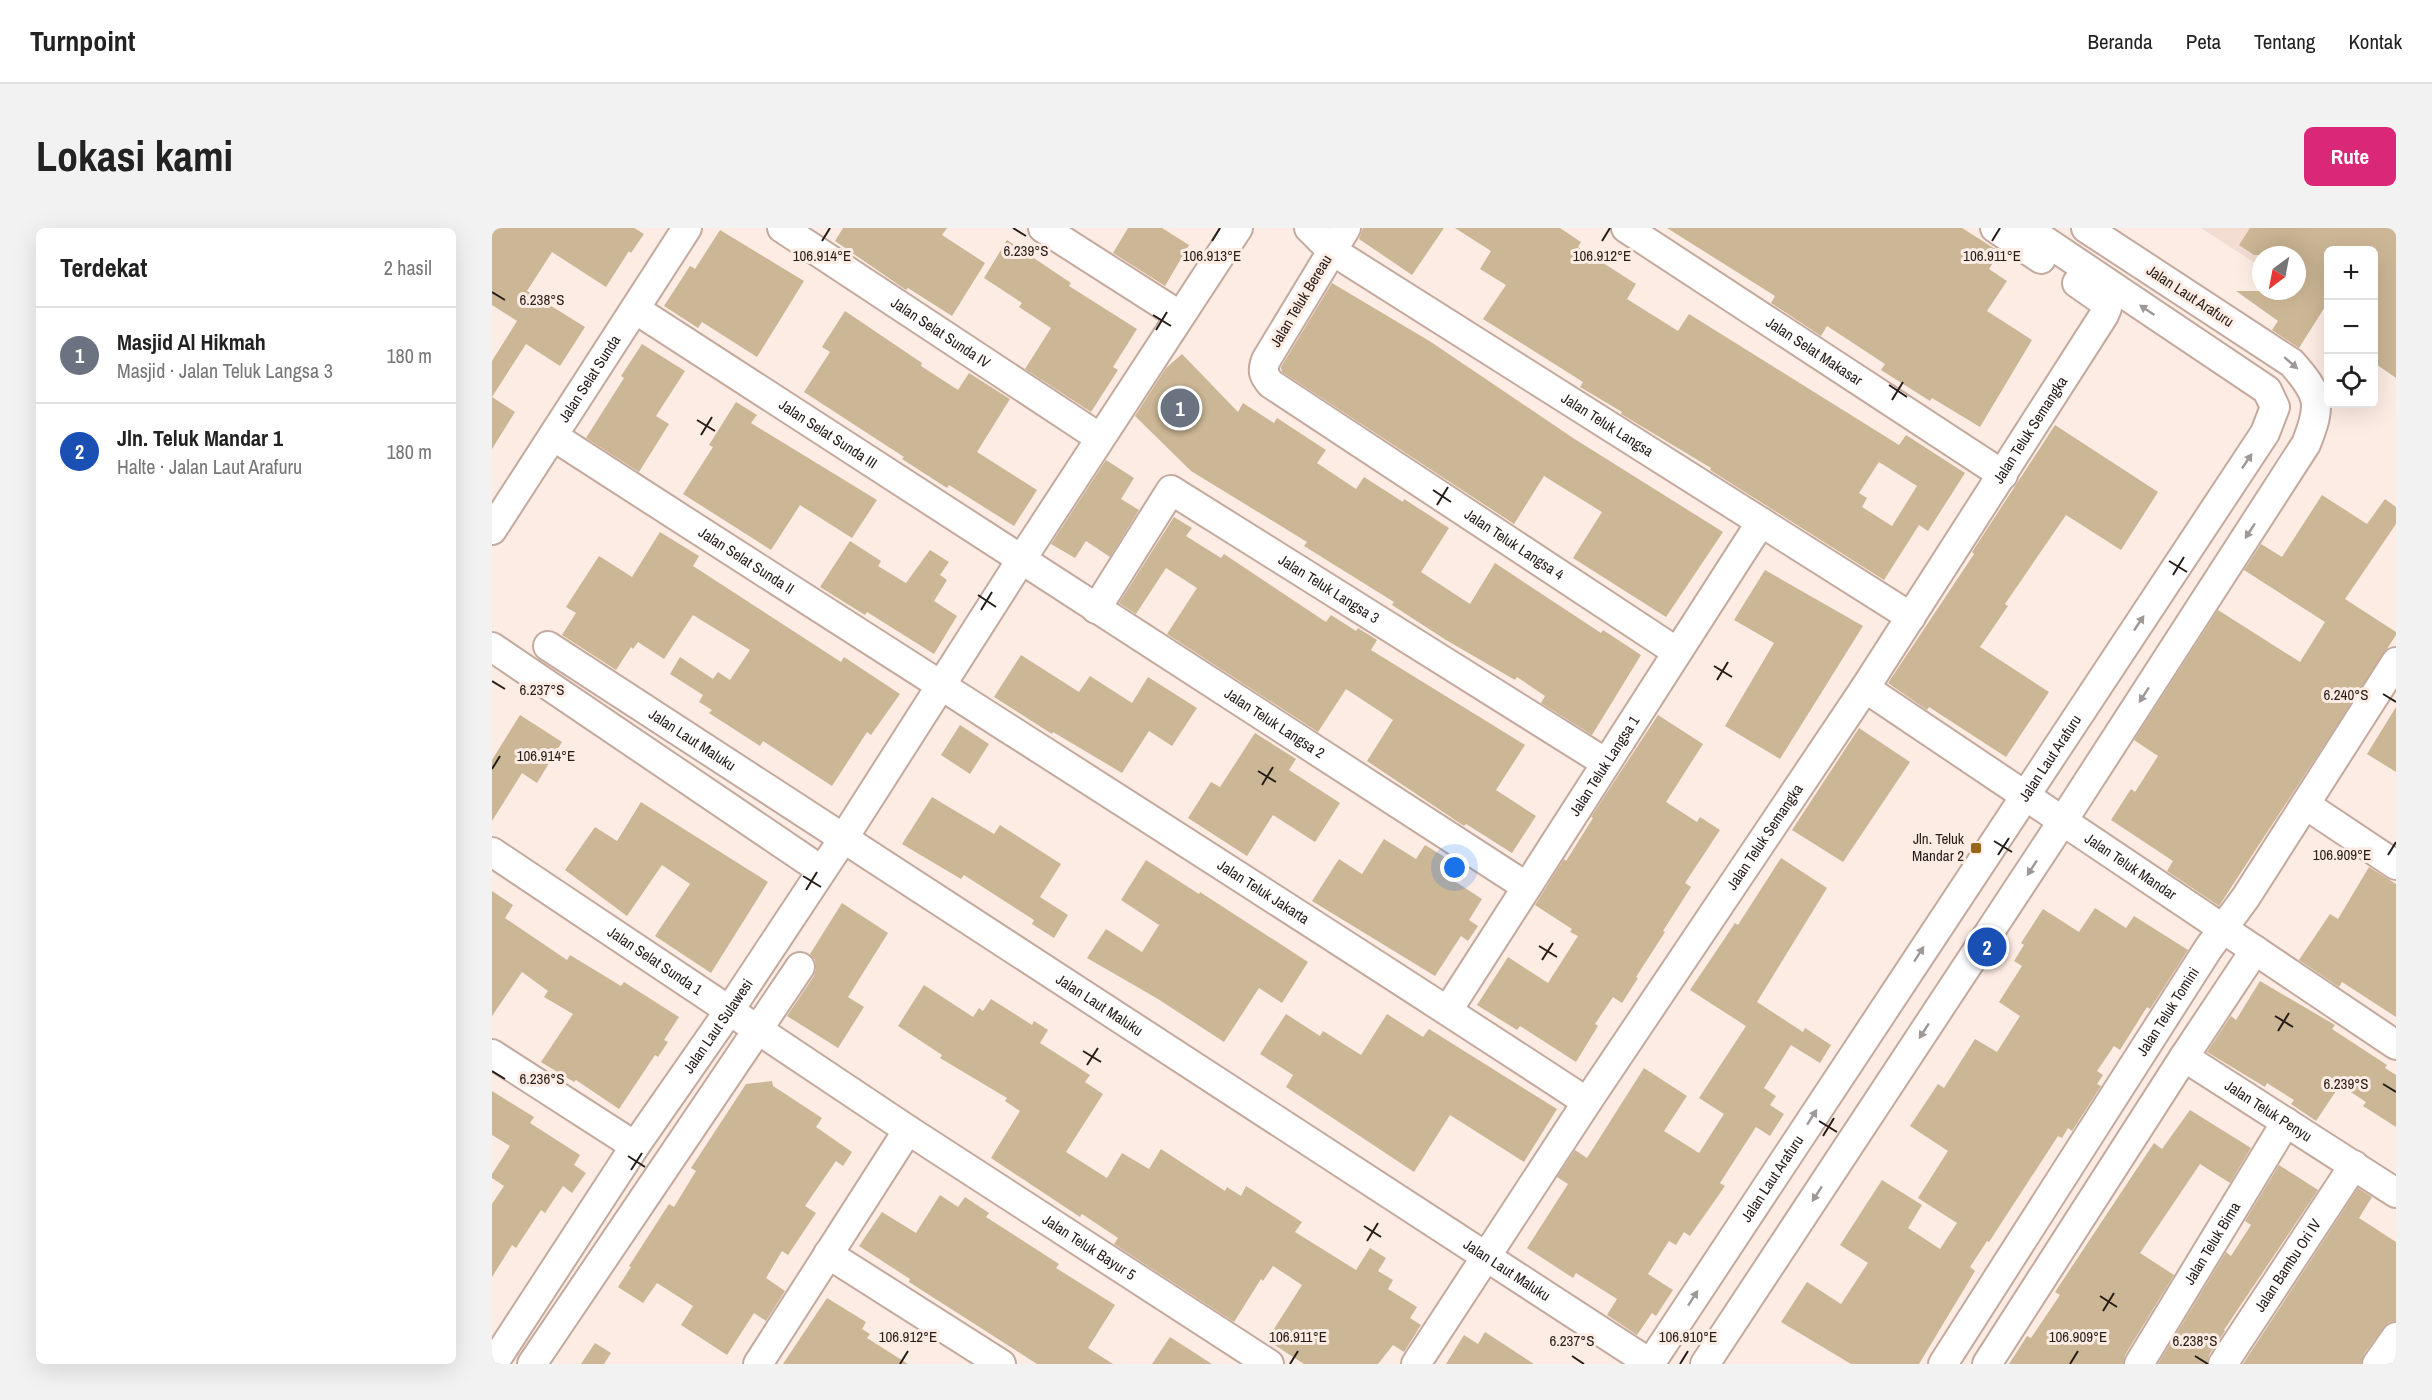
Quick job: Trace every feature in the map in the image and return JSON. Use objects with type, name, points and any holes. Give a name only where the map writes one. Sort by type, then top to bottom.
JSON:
[{"type":"street","name":"Jalan Selat Sunda","points":[[492,530],[687,228]]},
{"type":"street","name":"Jalan Selat Sunda IV","points":[[782,228],[1100,438]]},
{"type":"street","points":[[1043,228],[1179,315]]},
{"type":"street","name":"Jalan Laut Sulawesi","points":[[493,1364],[635,1146],[729,1011],[843,839],[1179,315],[1238,228]]},
{"type":"street","name":"Jalan Teluk Langsa","points":[[1309,228],[1339,239],[1761,522],[1911,617]]},
{"type":"street","name":"Jalan Selat Makasar","points":[[1626,228],[2003,476]]},
{"type":"street","name":"Jalan Laut Arafuru","points":[[1705,1364],[2064,819],[2306,444],[2315,421],[2318,404],[2307,380],[2292,363],[2086,228]]},
{"type":"street","name":"Jalan Teluk Semangka","points":[[1416,1364],[1587,1102],[1865,688],[2003,476],[2107,308],[2103,300],[2013,231]]},
{"type":"street","name":"Jalan Laut Arafuru","points":[[1650,1364],[2265,433],[2275,407],[2267,390],[2013,231]]},
{"type":"street","name":"Jalan Teluk Bereau","points":[[1264,376],[1266,360],[1339,239]]},
{"type":"street","name":"Jalan Selat Sunda III","points":[[635,309],[1021,560]]},
{"type":"street","name":"Jalan Teluk Langsa 4","points":[[1264,376],[1271,384],[1677,652]]},
{"type":"street","name":"Jalan Selat Sunda II","points":[[553,436],[940,686]]},
{"type":"street","name":"Jalan Teluk Langsa 3","points":[[1096,609],[1171,490],[1606,763]]},
{"type":"street","name":"Jalan Teluk Langsa 1","points":[[1448,1010],[1761,522]]},
{"type":"street","name":"Jalan Teluk Langsa 2","points":[[1021,560],[1527,887]]},
{"type":"street","name":"Jalan Laut Maluku","points":[[548,646],[1650,1364]]},
{"type":"street","points":[[492,647],[821,870]]},
{"type":"street","name":"Jalan Teluk Tomini","points":[[1943,1364],[2223,927],[2306,805],[2396,662]]},
{"type":"street","name":"Jalan Teluk Jakarta","points":[[940,686],[1448,1010],[1587,1102]]},
{"type":"street","name":"Jalan Teluk Mandar","points":[[1865,688],[2064,819],[2396,1045]]},
{"type":"street","points":[[2306,805],[2396,865]]},
{"type":"street","name":"Jalan Selat Sunda 1","points":[[492,852],[909,1130]]},
{"type":"street","points":[[1987,1364],[2255,950]]},
{"type":"street","points":[[532,1364],[800,967]]},
{"type":"street","points":[[492,1054],[635,1146]]},
{"type":"street","name":"Jalan Teluk Penyu","points":[[2184,1057],[2396,1192]]},
{"type":"street","name":"Jalan Teluk Bima","points":[[2139,1364],[2286,1122]]},
{"type":"street","points":[[758,1364],[909,1130]]},
{"type":"street","name":"Jalan Teluk Bayur 5","points":[[909,1130],[1269,1364]]},
{"type":"street","name":"Jalan Bambu Ori IV","points":[[2223,1364],[2354,1165]]},
{"type":"street","points":[[828,1254],[1001,1364]]},
{"type":"street","points":[[2377,1364],[2396,1337]]},
{"type":"shaded area","points":[[2201,228],[2336,228],[2306,249],[2306,246],[2252,246],[2252,261]]},
{"type":"building","points":[[492,228],[634,228],[644,234],[631,253],[629,251],[606,287],[552,252],[527,291],[585,327],[560,366],[526,344],[492,397],[492,361],[517,321],[492,305]]},
{"type":"building","points":[[843,228],[947,228],[942,235],[985,263],[952,316],[908,288],[906,290],[835,241]]},
{"type":"building","points":[[1128,228],[1162,228],[1189,245],[1165,286],[1113,253]]},
{"type":"building","points":[[1363,228],[1444,228],[1412,275],[1359,239]]},
{"type":"building","points":[[1455,228],[1560,228],[1581,242],[1578,247],[1636,284],[1627,299],[1678,331],[1689,314],[1899,445],[1906,435],[1965,473],[1928,531],[1919,525],[1884,580],[1710,470],[1711,468],[1621,414],[1622,412],[1580,387],[1583,382],[1483,319],[1506,285],[1480,269],[1491,251]],"holes":[[[1879,462],[1917,486],[1892,526],[1862,507],[1867,498],[1859,493]]]},
{"type":"building","points":[[1667,228],[1962,228],[2000,252],[1989,269],[2007,281],[1987,311],[2032,340],[1980,427],[1932,398],[1930,401],[1881,370],[1885,364],[1827,326],[1821,336],[1771,303],[1775,296]]},
{"type":"building","points":[[2250,228],[2396,228],[2396,378],[2378,365],[2378,246],[2324,246],[2324,308],[2299,348],[2272,330],[2278,321],[2236,291],[2252,291],[2252,300],[2306,300],[2306,246],[2252,246],[2252,254],[2239,245]]},
{"type":"building","points":[[720,230],[804,281],[757,357],[702,322],[698,328],[664,306],[690,266],[695,269]]},
{"type":"building","points":[[1007,240],[1071,283],[1069,286],[1137,329],[1113,367],[1118,370],[1091,412],[1025,369],[1051,328],[1019,307],[1022,303],[984,278]]},
{"type":"building","points":[[1332,283],[1431,342],[1573,438],[1723,532],[1666,617],[1573,558],[1602,512],[1544,476],[1514,524],[1282,372],[1281,367]]},
{"type":"building","points":[[845,311],[958,390],[969,373],[1010,399],[977,452],[1037,490],[1014,526],[949,485],[947,488],[804,392],[830,352],[822,347]]},
{"type":"building","points":[[642,344],[685,371],[656,416],[669,424],[639,472],[586,438],[624,378],[621,376]]},
{"type":"building","points":[[1182,354],[1238,412],[1243,403],[1274,423],[1277,418],[1326,450],[1317,463],[1356,489],[1364,477],[1449,528],[1421,572],[1470,604],[1495,563],[1601,633],[1603,630],[1641,655],[1592,735],[1541,703],[1545,696],[1517,677],[1515,680],[1446,640],[1392,605],[1394,602],[1304,546],[1307,542],[1191,471],[1135,416],[1166,368]]},
{"type":"building","points":[[492,397],[515,412],[492,449]]},
{"type":"building","points":[[736,402],[757,415],[751,423],[877,500],[852,538],[800,505],[771,550],[683,494],[713,447],[709,445]]},
{"type":"building","points":[[2055,425],[2158,492],[2121,550],[2066,515],[2005,604],[2008,606],[1980,647],[2049,692],[2006,757],[1929,707],[1927,710],[1888,683],[1974,554],[1972,552]]},
{"type":"building","points":[[1106,460],[1134,478],[1121,499],[1139,510],[1110,557],[1086,541],[1075,558],[1051,544]]},
{"type":"building","points":[[2322,495],[2367,524],[2385,499],[2396,507],[2396,524],[2345,599],[2396,632],[2396,635],[2219,906],[2167,871],[2173,861],[2111,820],[2131,789],[2135,792],[2158,756],[2134,740],[2218,610],[2300,662],[2325,622],[2244,570],[2261,544],[2282,557]]},
{"type":"building","points":[[1174,517],[1192,528],[1186,536],[1221,558],[1224,554],[1326,622],[1331,615],[1356,631],[1358,628],[1377,640],[1371,650],[1525,745],[1496,790],[1536,816],[1512,853],[1466,824],[1464,826],[1367,761],[1393,720],[1346,689],[1318,732],[1167,634],[1197,588],[1166,568],[1136,614],[1119,603]]},
{"type":"building","points":[[660,532],[699,556],[693,566],[841,662],[844,657],[900,694],[871,735],[867,732],[832,786],[763,741],[760,746],[709,713],[712,710],[699,702],[703,695],[670,674],[680,657],[713,679],[718,672],[730,680],[750,650],[693,615],[664,659],[638,642],[633,649],[631,647],[616,670],[562,635],[576,613],[566,607],[599,556],[632,577]]},
{"type":"building","points":[[850,541],[881,561],[878,566],[906,583],[930,550],[949,562],[940,575],[947,580],[934,601],[957,616],[934,654],[867,612],[865,615],[820,587]]},
{"type":"building","points":[[1765,570],[1863,626],[1780,759],[1725,726],[1774,643],[1734,620]]},
{"type":"building","points":[[1021,655],[1079,692],[1090,676],[1132,703],[1148,677],[1197,708],[1172,746],[1149,731],[1122,773],[1053,732],[1052,734],[994,697]]},
{"type":"building","points":[[2396,707],[2396,772],[2367,754]]},
{"type":"building","points":[[520,715],[562,742],[537,783],[522,773],[492,821],[492,760]]},
{"type":"building","points":[[1658,715],[1703,744],[1666,802],[1697,822],[1700,817],[1720,830],[1685,883],[1691,887],[1636,977],[1638,978],[1622,1003],[1613,997],[1595,1024],[1598,1026],[1576,1062],[1520,1026],[1517,1030],[1477,1005],[1508,957],[1548,983],[1578,936],[1570,932],[1572,929],[1535,905],[1564,859],[1566,861],[1593,818],[1591,817]]},
{"type":"building","points":[[960,725],[989,744],[970,774],[941,755]]},
{"type":"building","points":[[1859,728],[1910,762],[1843,862],[1792,830]]},
{"type":"building","points":[[1255,733],[1296,759],[1289,770],[1340,803],[1315,842],[1273,815],[1247,856],[1188,818],[1211,782],[1220,787]]},
{"type":"building","points":[[932,797],[994,834],[1000,825],[1061,864],[1040,897],[1068,915],[1054,938],[1032,924],[1034,920],[964,875],[961,879],[902,844]]},
{"type":"building","points":[[641,802],[768,882],[711,973],[655,936],[690,884],[662,865],[627,916],[565,870],[595,827],[617,841]]},
{"type":"building","points":[[1384,839],[1416,859],[1425,845],[1464,869],[1456,882],[1482,899],[1469,920],[1478,926],[1468,941],[1461,936],[1435,976],[1312,901],[1339,859],[1362,874]]},
{"type":"building","points":[[1781,858],[1827,888],[1757,1002],[1803,1032],[1805,1028],[1831,1045],[1820,1063],[1791,1045],[1764,1088],[1776,1096],[1770,1105],[1784,1114],[1770,1136],[1756,1127],[1720,1183],[1725,1186],[1690,1236],[1684,1232],[1676,1245],[1669,1241],[1648,1274],[1673,1290],[1656,1316],[1652,1313],[1637,1335],[1607,1315],[1617,1299],[1576,1273],[1573,1278],[1527,1248],[1568,1184],[1557,1177],[1575,1150],[1587,1158],[1644,1068],[1687,1096],[1664,1131],[1699,1153],[1724,1114],[1699,1098],[1746,1026],[1690,990],[1735,923],[1738,925]]},
{"type":"building","points":[[1146,860],[1308,962],[1282,1003],[1259,988],[1224,1042],[1158,999],[1087,958],[1106,929],[1142,952],[1159,925],[1121,900]]},
{"type":"building","points":[[2369,867],[2396,884],[2396,1017],[2342,982],[2339,987],[2299,960],[2330,914],[2338,919]]},
{"type":"building","points":[[492,891],[513,905],[505,918],[567,960],[570,955],[621,986],[624,982],[679,1017],[664,1040],[668,1042],[658,1057],[655,1055],[619,1109],[576,1080],[574,1082],[541,1062],[573,1014],[544,997],[548,991],[522,972],[492,1016]]},
{"type":"building","points":[[842,903],[888,933],[848,997],[864,1007],[838,1048],[787,1016],[814,976],[815,960],[810,954]]},
{"type":"building","points":[[2095,908],[2126,928],[2134,916],[2188,950],[2150,1009],[2147,1007],[2120,1050],[2114,1046],[2097,1071],[2103,1075],[2097,1084],[2101,1086],[2072,1131],[2068,1128],[2062,1138],[2058,1136],[1989,1242],[1987,1241],[1970,1267],[1975,1271],[1919,1364],[1851,1364],[1781,1322],[1807,1282],[1841,1304],[1868,1263],[1840,1245],[1882,1180],[1922,1205],[1908,1228],[1940,1249],[1957,1223],[1918,1198],[1948,1151],[1910,1126],[1938,1084],[1944,1088],[1975,1039],[1997,1052],[2020,1016],[1999,1002],[2022,966],[2014,961],[2024,945],[2021,943],[2043,909],[2079,932]]},
{"type":"building","points":[[2260,981],[2335,1025],[2332,1029],[2387,1065],[2385,1068],[2396,1075],[2396,1127],[2363,1106],[2366,1102],[2340,1085],[2316,1121],[2291,1104],[2294,1100],[2267,1083],[2265,1087],[2207,1052],[2231,1016],[2236,1020]]},
{"type":"building","points":[[924,985],[973,1017],[979,1008],[983,1011],[991,999],[1032,1025],[1034,1021],[1048,1030],[1040,1043],[1090,1075],[1085,1082],[1103,1094],[1066,1152],[1107,1178],[1122,1153],[1149,1169],[1161,1149],[1225,1191],[1227,1187],[1241,1196],[1246,1186],[1302,1222],[1295,1232],[1356,1270],[1370,1248],[1386,1258],[1378,1271],[1393,1280],[1388,1289],[1417,1307],[1410,1318],[1421,1325],[1404,1352],[1393,1345],[1378,1364],[1304,1364],[1267,1340],[1302,1285],[1273,1266],[1263,1281],[1261,1279],[1234,1322],[1114,1244],[1118,1238],[1082,1214],[1080,1217],[991,1158],[1020,1111],[1005,1101],[1007,1098],[940,1058],[942,1055],[898,1026]]},
{"type":"building","points":[[1286,1014],[1320,1036],[1323,1031],[1361,1055],[1387,1014],[1423,1037],[1429,1029],[1557,1109],[1524,1162],[1450,1115],[1414,1172],[1286,1087],[1293,1075],[1260,1054]]},
{"type":"building","points":[[772,1081],[773,1086],[822,1118],[816,1127],[852,1152],[843,1166],[836,1161],[805,1206],[816,1213],[788,1255],[782,1251],[766,1278],[785,1291],[766,1321],[754,1313],[727,1355],[681,1325],[693,1306],[657,1283],[643,1303],[618,1287],[669,1204],[674,1207],[696,1171],[691,1168],[746,1084]]},
{"type":"building","points":[[492,1091],[534,1117],[530,1123],[580,1155],[574,1165],[586,1173],[572,1193],[563,1186],[545,1213],[541,1210],[516,1248],[512,1245],[492,1277],[492,1204],[504,1186],[492,1178],[492,1174],[510,1146],[492,1135]]},
{"type":"building","points":[[2190,1110],[2251,1148],[2230,1183],[2200,1164],[2140,1253],[2174,1275],[2125,1355],[2123,1364],[2009,1364],[2027,1336],[2031,1338],[2060,1295],[2055,1292],[2154,1143],[2162,1149]]},
{"type":"building","points":[[2279,1165],[2318,1190],[2224,1330],[2209,1355],[2207,1364],[2158,1364],[2226,1252],[2231,1256],[2251,1225],[2245,1221]]},
{"type":"building","points":[[2358,1188],[2372,1197],[2359,1218],[2396,1242],[2396,1321],[2389,1322],[2383,1328],[2364,1354],[2361,1364],[2243,1364]]},
{"type":"building","points":[[940,1195],[958,1207],[965,1197],[989,1213],[986,1217],[1059,1264],[1056,1268],[1115,1305],[1088,1348],[1113,1364],[1037,1364],[909,1282],[910,1279],[859,1246],[882,1212],[916,1233]]},
{"type":"building","points":[[827,1298],[866,1322],[862,1329],[870,1334],[867,1338],[908,1364],[783,1364]]},
{"type":"building","points":[[1485,1332],[1534,1364],[1446,1364],[1464,1335],[1478,1344]]},
{"type":"building","points":[[1170,1337],[1212,1364],[1152,1364]]},
{"type":"building","points":[[595,1343],[611,1353],[604,1364],[581,1364]]},
{"type":"place","name":"Masjid Al Hikmah","points":[[1180,408]]},
{"type":"place","name":"Jln. Teluk Mandar 2","points":[[1976,848]]},
{"type":"place","name":"Jln. Teluk Mandar 1","points":[[1987,947]]}]
